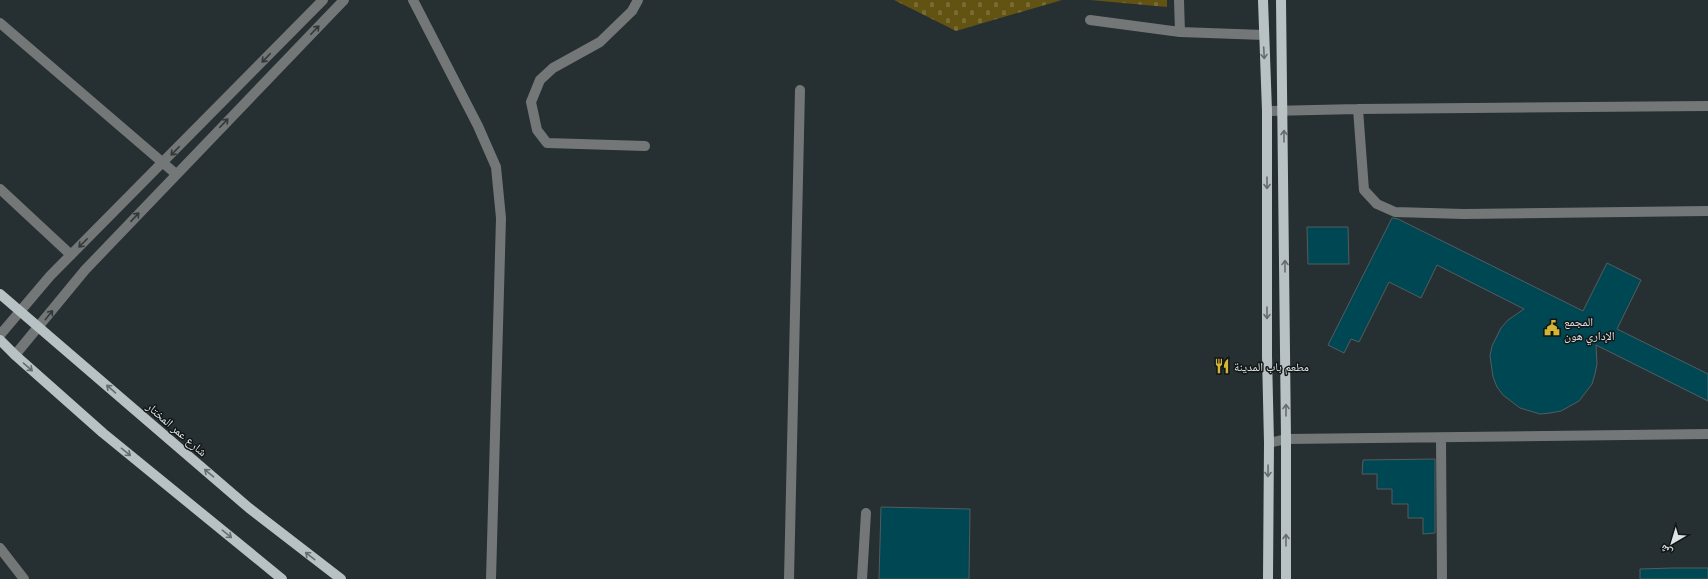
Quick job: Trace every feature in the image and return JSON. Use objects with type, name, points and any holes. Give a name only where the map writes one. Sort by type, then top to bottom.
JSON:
[{"type":"main road","points":[[1263,0],[1267,111],[1267,356],[1269,442],[1268,579]]},
{"type":"main road","points":[[1282,0],[1286,579]]},
{"type":"main road","name":"شارع عمر المختار","points":[[0,294],[249,508],[341,579]]},
{"type":"main road","points":[[0,340],[103,433],[282,579]]},
{"type":"street","points":[[0,335],[50,276],[323,0]]},
{"type":"street","points":[[15,355],[40,327],[85,270],[344,0]]},
{"type":"street","points":[[413,0],[478,126],[496,167],[501,218],[491,579]]},
{"type":"street","points":[[638,0],[632,11],[600,42],[552,68],[540,80],[531,102],[537,130],[547,143],[645,146]]},
{"type":"street","points":[[1179,0],[1180,32]]},
{"type":"street","points":[[1090,20],[1180,32],[1264,35]]},
{"type":"street","points":[[0,23],[176,174]]},
{"type":"street","points":[[789,579],[800,90]]},
{"type":"street","points":[[1267,111],[1708,106]]},
{"type":"street","points":[[1358,109],[1364,190],[1377,204],[1395,212],[1464,214],[1708,211]]},
{"type":"street","points":[[0,189],[72,254]]},
{"type":"street","points":[[1269,442],[1286,439],[1708,434]]},
{"type":"street","points":[[1441,438],[1442,579]]},
{"type":"street","points":[[862,579],[866,513]]},
{"type":"street","points":[[0,548],[24,579]]},
{"type":"green space","points":[[894,0],[1062,0],[956,31]]},
{"type":"green space","points":[[1090,0],[1167,0],[1167,7]]},
{"type":"building","points":[[1392,218],[1398,219],[1583,311],[1607,263],[1641,280],[1617,329],[1708,374],[1708,401],[1596,345],[1597,364],[1592,384],[1579,401],[1561,411],[1550,413],[1540,414],[1520,408],[1503,395],[1497,387],[1493,377],[1490,356],[1492,346],[1501,328],[1508,320],[1524,309],[1437,265],[1421,298],[1389,282],[1359,342],[1351,339],[1344,353],[1328,345]]},
{"type":"building","points":[[1307,227],[1348,227],[1349,264],[1308,264]]},
{"type":"building","points":[[1435,459],[1435,533],[1423,534],[1423,518],[1408,518],[1408,504],[1392,504],[1392,489],[1377,489],[1377,474],[1362,474],[1363,460]]},
{"type":"building","points":[[881,507],[970,509],[969,579],[879,579]]},
{"type":"building","points":[[1708,568],[1708,579],[1640,579],[1640,569]]},
{"type":"place","name":"المجمع الإداري هون","points":[[1552,328]]},
{"type":"place","name":"مطعم باب المدينة","points":[[1222,366]]}]
